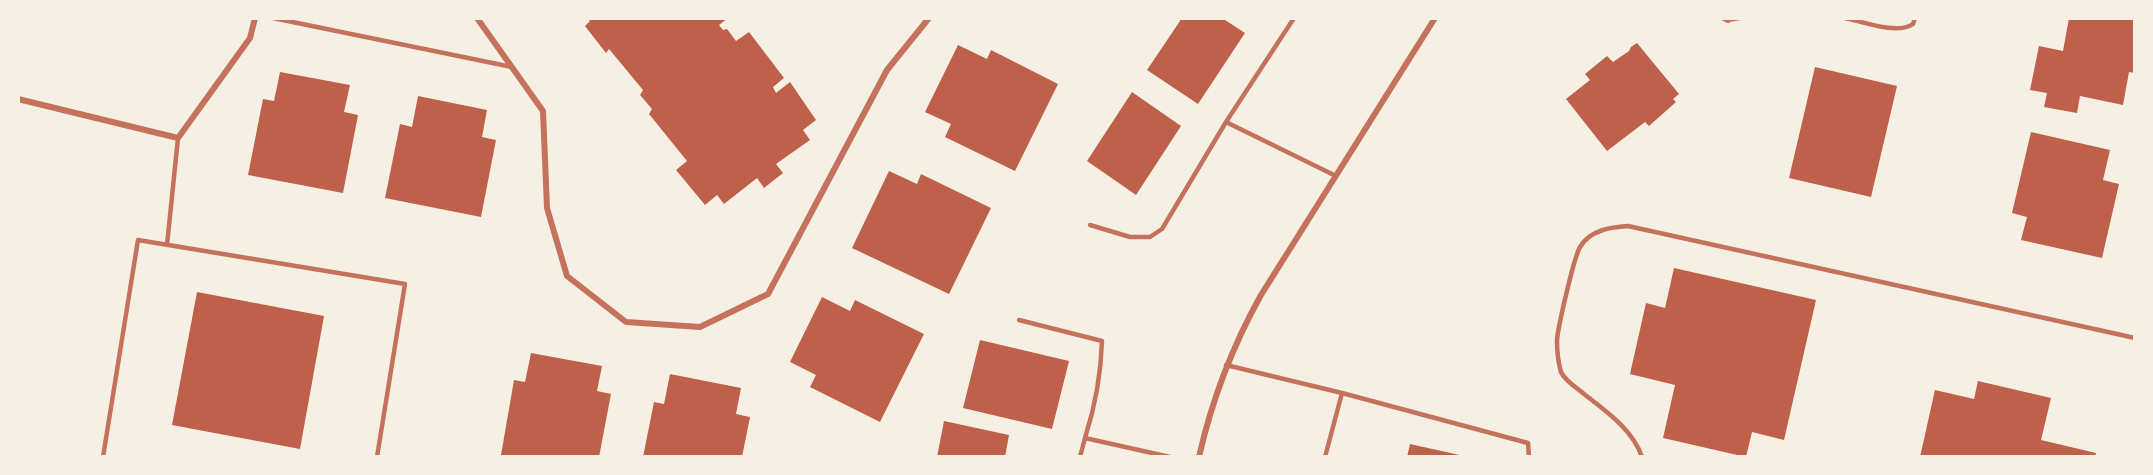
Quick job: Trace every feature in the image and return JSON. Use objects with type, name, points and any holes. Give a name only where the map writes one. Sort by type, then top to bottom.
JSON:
[{"type":"street","points":[[18,99],[178,138],[250,38],[255,18]]},
{"type":"street","points":[[477,18],[543,111],[547,208],[567,276],[626,322],[700,327],[768,294],[887,70],[928,18]]},
{"type":"street","points":[[1199,457],[1213,401],[1242,330],[1261,295],[1435,18]]},
{"type":"lane","points":[[273,18],[512,67]]},
{"type":"lane","points":[[1090,225],[1130,237],[1150,237],[1162,229],[1226,122],[1294,18]]},
{"type":"lane","points":[[1727,19],[1739,18]]},
{"type":"lane","points":[[1845,18],[1897,29],[1906,29],[1913,24],[1915,18]]},
{"type":"lane","points":[[1226,122],[1336,176]]},
{"type":"lane","points":[[166,245],[178,138]]},
{"type":"lane","points":[[1642,457],[1639,447],[1613,417],[1562,374],[1558,359],[1557,338],[1580,246],[1592,235],[1608,227],[1628,226],[2135,338]]},
{"type":"lane","points":[[103,457],[138,240],[405,284],[377,457]]},
{"type":"lane","points":[[1019,320],[1101,341],[1099,375],[1091,420],[1080,457]]},
{"type":"lane","points":[[1226,365],[1528,443],[1529,457]]},
{"type":"lane","points":[[1325,457],[1341,393]]},
{"type":"lane","points":[[1085,438],[1170,457]]},
{"type":"building","points":[[587,18],[728,18],[719,25],[723,30],[727,29],[736,41],[749,32],[784,78],[773,87],[776,93],[790,82],[816,120],[803,130],[810,140],[776,164],[783,173],[764,188],[757,178],[724,204],[717,195],[705,205],[676,170],[687,161],[649,114],[652,109],[640,95],[643,90],[609,49],[606,53],[585,26],[590,21]]},
{"type":"building","points":[[1182,18],[1222,18],[1245,33],[1198,104],[1147,70]]},
{"type":"building","points":[[2069,18],[2135,18],[2135,73],[2129,72],[2123,105],[2080,96],[2077,113],[2044,107],[2047,93],[2030,90],[2039,46],[2063,51]]},
{"type":"building","points":[[1637,43],[1679,94],[1673,99],[1676,102],[1649,126],[1645,122],[1607,151],[1566,99],[1590,80],[1585,74],[1607,56],[1613,62]]},
{"type":"building","points":[[958,45],[987,59],[991,50],[1058,84],[1015,171],[945,137],[951,124],[925,112]]},
{"type":"building","points":[[1815,67],[1897,86],[1871,197],[1789,178]]},
{"type":"building","points":[[280,72],[350,85],[344,112],[358,115],[343,193],[248,175],[263,99],[274,101]]},
{"type":"building","points":[[1132,92],[1181,126],[1136,195],[1087,161]]},
{"type":"building","points":[[418,96],[487,110],[482,137],[496,140],[481,217],[385,198],[400,124],[412,127]]},
{"type":"building","points":[[2031,132],[2110,150],[2103,180],[2119,184],[2102,258],[2021,240],[2027,217],[2012,213]]},
{"type":"building","points":[[889,171],[917,184],[921,174],[991,208],[949,294],[852,248]]},
{"type":"building","points":[[1674,268],[1816,300],[1784,440],[1752,432],[1746,457],[1663,438],[1675,385],[1630,374],[1646,303],[1665,308]]},
{"type":"building","points":[[197,292],[324,316],[300,449],[172,425]]},
{"type":"building","points":[[822,297],[850,311],[855,300],[924,334],[880,422],[810,387],[816,375],[790,362]]},
{"type":"building","points":[[980,340],[1069,361],[1052,429],[963,408]]},
{"type":"building","points":[[531,353],[602,366],[597,391],[611,394],[599,457],[501,455],[514,380],[525,382]]},
{"type":"building","points":[[670,374],[741,388],[736,414],[750,417],[742,457],[643,457],[654,402],[664,404]]},
{"type":"building","points":[[1978,381],[2051,398],[2041,440],[2096,453],[2095,457],[1920,457],[1935,390],[1974,399]]},
{"type":"building","points":[[944,421],[1009,435],[1005,457],[937,457]]},
{"type":"building","points":[[1410,444],[1464,456],[1464,457],[1407,457]]}]
